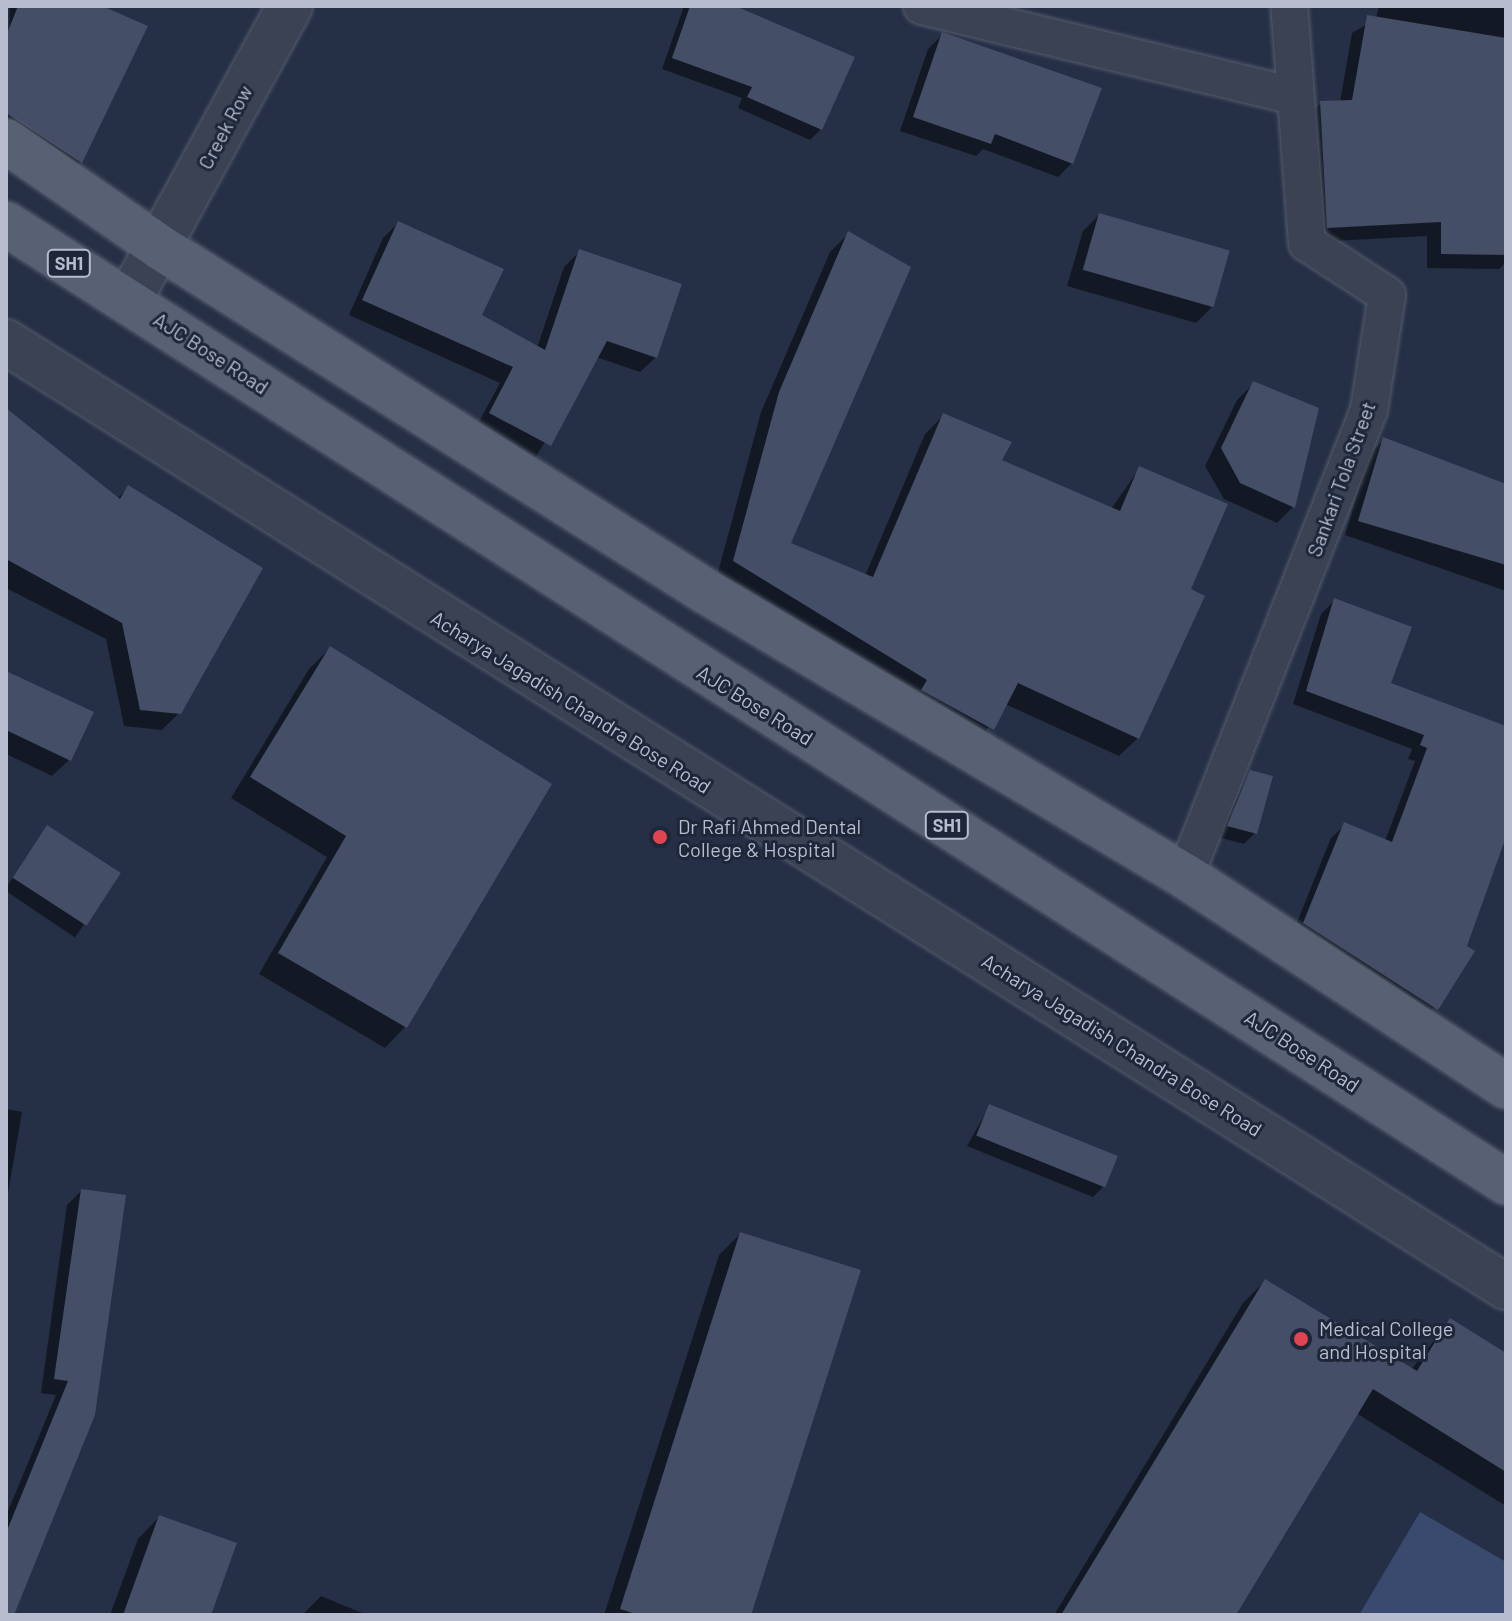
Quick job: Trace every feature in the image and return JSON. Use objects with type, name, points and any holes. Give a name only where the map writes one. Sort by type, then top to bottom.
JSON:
[{"type":"main road","points":[[6,141],[161,248],[702,589],[1185,876],[1506,1086]]},
{"type":"main road","name":"AJC Bose Road","points":[[6,224],[1506,1182]]},
{"type":"street","name":"Creek Row","points":[[161,248],[290,6]]},
{"type":"street","points":[[922,6],[1293,96]]},
{"type":"street","name":"Sankari Tola Street","points":[[1185,876],[1369,410],[1387,295],[1307,243],[1293,96],[1289,6]]},
{"type":"street","points":[[129,300],[161,248]]},
{"type":"street","name":"Acharya Jagadish Chandra Bose Road","points":[[6,342],[1506,1287]]},
{"type":"water","points":[[1420,1512],[1506,1562],[1506,1615],[1359,1615]]},
{"type":"building","points":[[18,6],[102,6],[148,26],[82,163],[6,113],[6,36]]},
{"type":"building","points":[[690,6],[735,6],[855,57],[822,130],[747,97],[752,87],[672,58]]},
{"type":"building","points":[[1367,15],[1506,38],[1506,255],[1441,254],[1441,222],[1327,228],[1320,101],[1352,100]]},
{"type":"building","points":[[942,32],[1102,88],[1073,164],[995,134],[991,144],[913,117]]},
{"type":"building","points":[[1099,213],[1230,250],[1213,307],[1083,270]]},
{"type":"building","points":[[398,221],[504,269],[482,315],[545,350],[579,249],[682,284],[657,358],[607,341],[551,446],[489,413],[513,367],[362,300]]},
{"type":"building","points":[[848,231],[911,267],[791,543],[873,577],[943,413],[1012,442],[1002,460],[1120,511],[1139,466],[1228,504],[1191,589],[1205,596],[1139,739],[1018,683],[994,730],[921,690],[927,680],[733,561],[779,392]]},
{"type":"building","points":[[1253,381],[1319,408],[1295,508],[1240,483],[1221,448]]},
{"type":"building","points":[[6,408],[120,499],[128,485],[263,568],[181,714],[140,710],[122,623],[6,559]]},
{"type":"building","points":[[1383,437],[1506,484],[1506,565],[1358,521]]},
{"type":"building","points":[[1334,598],[1412,627],[1391,683],[1506,726],[1506,837],[1467,946],[1475,951],[1438,1010],[1303,923],[1344,822],[1392,842],[1427,748],[1420,745],[1424,735],[1306,691]]},
{"type":"building","points":[[330,646],[552,784],[407,1028],[278,953],[346,836],[250,777]]},
{"type":"building","points":[[6,671],[94,712],[71,761],[6,730]]},
{"type":"building","points":[[1250,770],[1273,776],[1257,834],[1227,826]]},
{"type":"building","points":[[47,825],[121,873],[86,926],[13,878]]},
{"type":"building","points":[[989,1104],[1118,1156],[1105,1188],[976,1136]]},
{"type":"building","points":[[81,1189],[126,1195],[95,1415],[14,1615],[6,1615],[6,1533],[68,1381],[54,1379]]},
{"type":"building","points":[[740,1232],[861,1270],[751,1615],[639,1615],[620,1609]]},
{"type":"building","points":[[1265,1279],[1417,1371],[1450,1318],[1506,1353],[1506,1472],[1373,1389],[1236,1615],[1061,1615]]},
{"type":"building","points":[[159,1515],[237,1543],[211,1615],[123,1615]]},
{"type":"place","name":"Dr Rafi Ahmed Dental College & Hospital","points":[[660,837]]},
{"type":"place","name":"Medical College and Hospital","points":[[1301,1339]]}]
